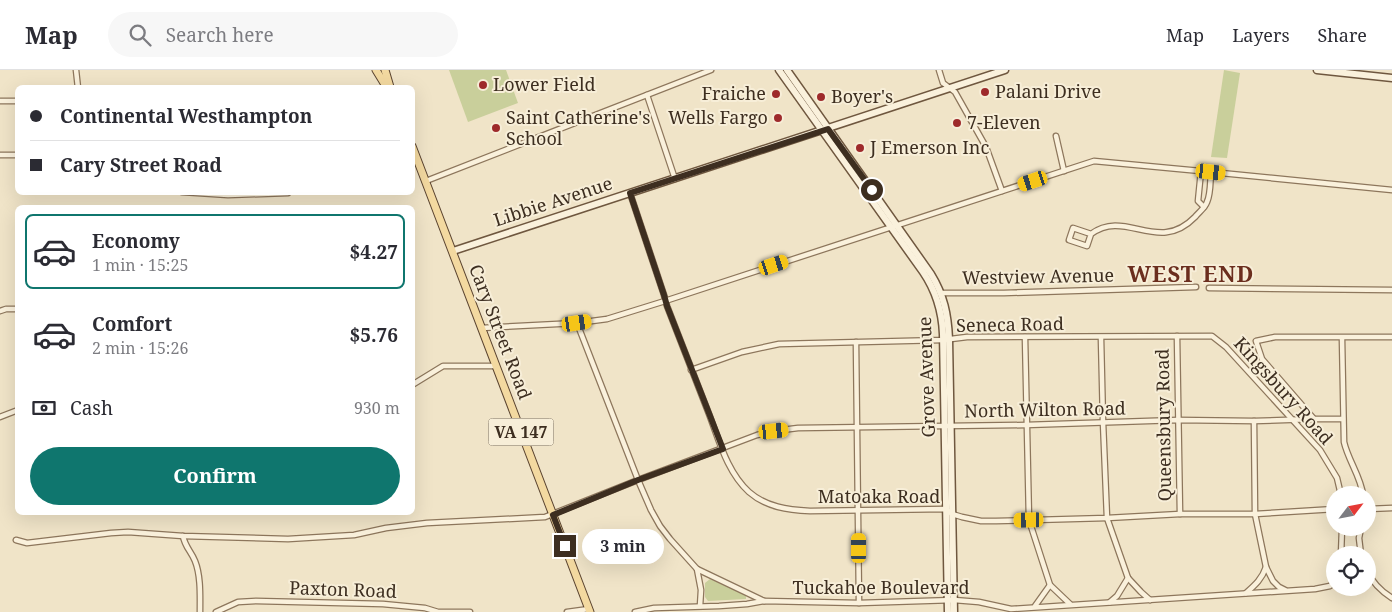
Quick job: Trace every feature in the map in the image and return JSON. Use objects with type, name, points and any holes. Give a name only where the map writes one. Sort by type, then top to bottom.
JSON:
[{"type":"main road","points":[[376,70],[387,85]]},
{"type":"main road","points":[[385,70],[388,85]]},
{"type":"main road","name":"Cary Street Road","points":[[415,154],[454,251],[481,328],[590,611]]},
{"type":"street","points":[[76,70],[78,85]]},
{"type":"street","points":[[426,181],[711,70]]},
{"type":"street","name":"Grove Avenue","points":[[779,70],[931,274],[941,293],[947,313],[948,426],[952,514],[951,600],[948,612]]},
{"type":"street","name":"Grove Avenue","points":[[787,70],[825,130]]},
{"type":"street","points":[[939,70],[943,83],[955,92],[986,147],[1002,191]]},
{"type":"street","name":"Libbie Avenue","points":[[454,251],[1004,70]]},
{"type":"street","points":[[1322,70],[1392,78]]},
{"type":"street","points":[[647,95],[675,179]]},
{"type":"street","points":[[0,100],[15,101]]},
{"type":"street","points":[[1056,136],[1064,171]]},
{"type":"street","points":[[0,155],[15,155]]},
{"type":"street","points":[[481,328],[577,323],[607,319],[1094,161],[1392,190]]},
{"type":"street","points":[[1201,171],[1198,201],[1204,207]]},
{"type":"street","points":[[1091,234],[1073,228],[1069,240],[1087,246],[1091,234],[1101,228],[1117,225],[1155,233],[1164,233],[1179,228],[1191,221],[1208,202],[1211,172]]},
{"type":"street","name":"Matoaka Road","points":[[630,193],[666,301],[734,475],[750,493],[762,501],[790,510],[946,509],[952,514],[980,520],[1107,518],[1180,514],[1255,514],[1326,510]]},
{"type":"street","name":"Grove Avenue","points":[[894,226],[932,287],[942,315],[946,340]]},
{"type":"street","name":"Westview Avenue","points":[[941,293],[1196,287]]},
{"type":"street","points":[[1209,288],[1392,290]]},
{"type":"street","points":[[0,312],[6,309],[15,309]]},
{"type":"street","points":[[577,323],[638,480],[660,526],[697,569],[764,601]]},
{"type":"street","name":"Queensbury Road","points":[[1177,336],[1180,514]]},
{"type":"street","name":"Seneca Road","points":[[692,370],[742,352],[779,344],[946,340],[967,337],[1101,338],[1212,336]]},
{"type":"street","name":"Kingsbury Road","points":[[1212,336],[1226,348],[1320,450],[1336,478],[1338,486]]},
{"type":"street","points":[[1025,337],[1029,520],[1050,585],[1070,604]]},
{"type":"street","name":"Kingsbury Road","points":[[1314,418],[1262,359],[1256,341],[1275,337],[1342,338],[1344,442],[1346,453],[1360,486]]},
{"type":"street","points":[[1342,338],[1392,337]]},
{"type":"street","points":[[1101,338],[1107,518],[1128,578],[1150,600]]},
{"type":"street","points":[[856,342],[859,603]]},
{"type":"street","points":[[415,383],[443,366],[496,366]]},
{"type":"street","points":[[0,417],[15,411]]},
{"type":"street","name":"North Wilton Road","points":[[16,540],[27,543],[128,532],[183,536],[288,539],[334,537],[426,523],[545,518],[757,435],[798,428],[1178,420],[1343,419]]},
{"type":"street","points":[[1254,421],[1255,514],[1266,567],[1273,581],[1279,587],[1286,590]]},
{"type":"street","name":"Grove Avenue","points":[[948,426],[946,509],[951,600],[954,612]]},
{"type":"street","points":[[1376,509],[1392,508]]},
{"type":"street","points":[[183,536],[184,545],[197,566],[200,612]]},
{"type":"street","points":[[1245,594],[1258,583],[1266,567]]},
{"type":"street","points":[[697,569],[701,590],[700,606]]},
{"type":"street","points":[[1110,602],[1117,596],[1128,578]]},
{"type":"street","points":[[1035,607],[1050,585]]},
{"type":"street","points":[[1376,586],[1392,598]]},
{"type":"street","name":"Tuckahoe Boulevard","points":[[635,612],[654,608],[747,604],[764,601],[859,603],[951,600],[980,602],[1011,609],[1326,587]]},
{"type":"street","name":"Paxton Road","points":[[216,612],[238,602],[256,601],[383,604],[425,608],[438,612],[470,612]]},
{"type":"street","points":[[567,612],[590,611]]},
{"type":"green space","name":"Lower Field","points":[[449,70],[506,70],[518,103],[468,122]]},
{"type":"green space","points":[[1224,70],[1240,73],[1227,158],[1211,157]]},
{"type":"green space","points":[[710,579],[746,595],[746,599],[708,601],[705,597],[705,583]]},
{"type":"place","name":"Lower Field","points":[[483,85]]},
{"type":"place","name":"Palani Drive","points":[[985,92]]},
{"type":"place","name":"Fraiche","points":[[776,94]]},
{"type":"place","name":"Boyer's","points":[[821,97]]},
{"type":"place","name":"Wells Fargo","points":[[778,118]]},
{"type":"place","name":"7-Eleven","points":[[957,123]]},
{"type":"place","name":"Saint Catherine's School","points":[[496,128]]},
{"type":"place","name":"J Emerson Inc","points":[[860,148]]},
{"type":"district","name":"WEST END","points":[[1191,274]]},
{"type":"route","points":[[565,546],[553,515],[638,480],[723,449],[667,306],[630,193],[828,129],[872,190]]}]
